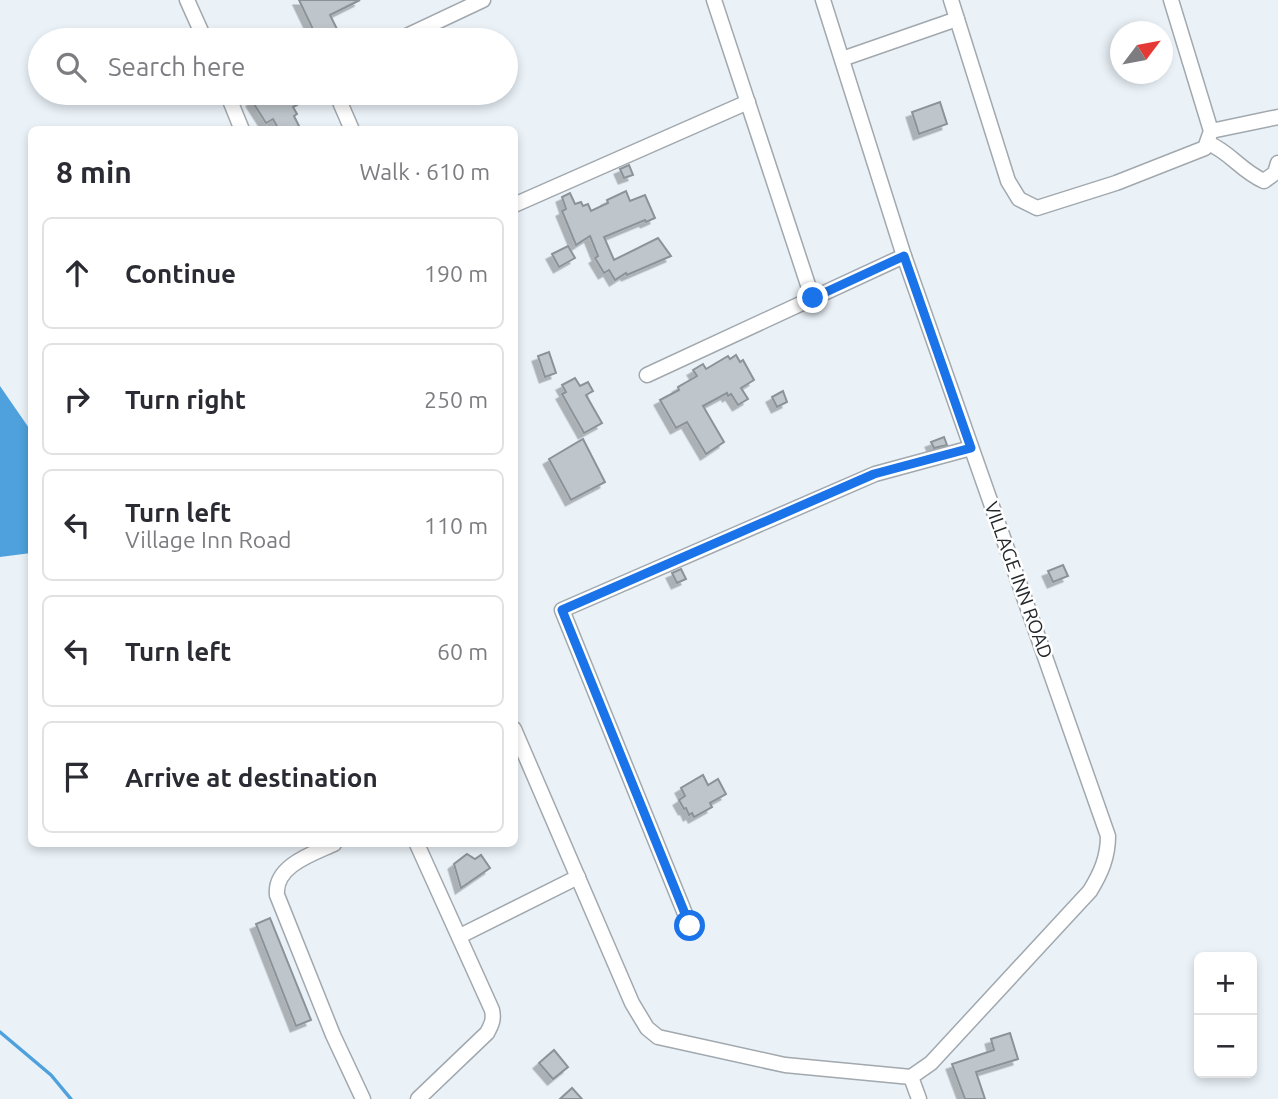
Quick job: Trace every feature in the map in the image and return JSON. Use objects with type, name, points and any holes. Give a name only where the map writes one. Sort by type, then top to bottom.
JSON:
[{"type":"street","points":[[187,0],[200,28]]},
{"type":"street","points":[[424,28],[483,0]]},
{"type":"street","points":[[714,0],[813,298]]},
{"type":"street","name":"VILLAGE INN ROAD","points":[[823,0],[904,256],[1104,820],[1108,848],[1101,874],[1090,891],[931,1063],[911,1077]]},
{"type":"street","points":[[951,0],[1007,181],[1012,191],[1027,205],[1037,208],[1116,183],[1205,148],[1210,137],[1278,117]]},
{"type":"street","points":[[1173,2],[1210,137],[1248,174],[1264,181],[1275,173],[1278,163]]},
{"type":"street","points":[[842,59],[957,19]]},
{"type":"street","points":[[518,203],[748,102]]},
{"type":"street","points":[[232,105],[240,126]]},
{"type":"street","points":[[341,105],[350,126]]},
{"type":"street","points":[[647,375],[904,256]]},
{"type":"street","points":[[690,926],[562,610],[874,474],[971,448]]},
{"type":"street","points":[[518,738],[632,1003],[652,1034],[672,1041],[785,1065],[911,1077],[919,1099]]},
{"type":"street","points":[[328,847],[282,874],[278,881],[277,895],[332,1035],[363,1099]]},
{"type":"street","points":[[418,847],[492,1010],[492,1024],[488,1033],[418,1099]]},
{"type":"street","points":[[460,936],[578,877]]},
{"type":"water","points":[[0,386],[28,427],[28,553],[0,557]]},
{"type":"building","points":[[299,0],[360,0],[330,15],[336,28],[312,28]]},
{"type":"building","points":[[940,102],[947,124],[919,134],[912,112]]},
{"type":"building","points":[[255,105],[297,105],[293,107],[299,126],[277,126],[273,119],[266,123]]},
{"type":"building","points":[[629,165],[633,175],[624,178],[620,169]]},
{"type":"building","points":[[626,191],[630,201],[645,195],[655,218],[604,237],[614,260],[658,238],[671,256],[627,275],[626,273],[615,280],[609,270],[604,273],[595,258],[598,256],[590,236],[576,245],[562,211],[566,209],[562,197],[570,193],[575,204],[588,204],[591,211]]},
{"type":"building","points":[[568,246],[575,258],[559,267],[552,254]]},
{"type":"building","points":[[549,352],[556,373],[545,377],[538,356]]},
{"type":"building","points":[[736,355],[740,362],[743,360],[754,380],[741,388],[748,399],[738,405],[731,394],[728,396],[727,393],[703,406],[724,442],[706,454],[687,422],[676,428],[660,400],[697,376],[693,370],[703,364],[706,369],[728,356],[730,359]]},
{"type":"building","points":[[575,378],[580,386],[588,382],[593,391],[586,395],[602,423],[584,433],[562,394],[566,392],[562,385]]},
{"type":"building","points":[[783,391],[787,402],[777,407],[772,397]]},
{"type":"building","points":[[944,437],[947,445],[934,448],[931,442]]},
{"type":"building","points":[[583,439],[605,482],[571,500],[549,459]]},
{"type":"building","points":[[1063,565],[1068,576],[1053,582],[1048,571]]},
{"type":"building","points":[[681,569],[686,579],[677,583],[672,573]]},
{"type":"building","points":[[703,775],[708,785],[718,779],[726,794],[710,803],[712,807],[694,817],[692,813],[689,815],[679,800],[685,796],[681,788]]},
{"type":"building","points":[[467,854],[475,859],[481,855],[490,868],[461,888],[454,864]]},
{"type":"building","points":[[270,918],[311,1020],[296,1026],[256,924]]},
{"type":"building","points":[[1010,1033],[1018,1059],[976,1072],[985,1099],[965,1099],[952,1064],[994,1050],[991,1039]]},
{"type":"building","points":[[554,1050],[568,1067],[553,1079],[539,1063]]},
{"type":"building","points":[[572,1088],[582,1099],[560,1099]]},
{"type":"waterway","points":[[0,1032],[51,1075],[71,1099]]},
{"type":"route","points":[[690,926],[562,610],[874,474],[971,448],[904,256],[813,298]]}]
